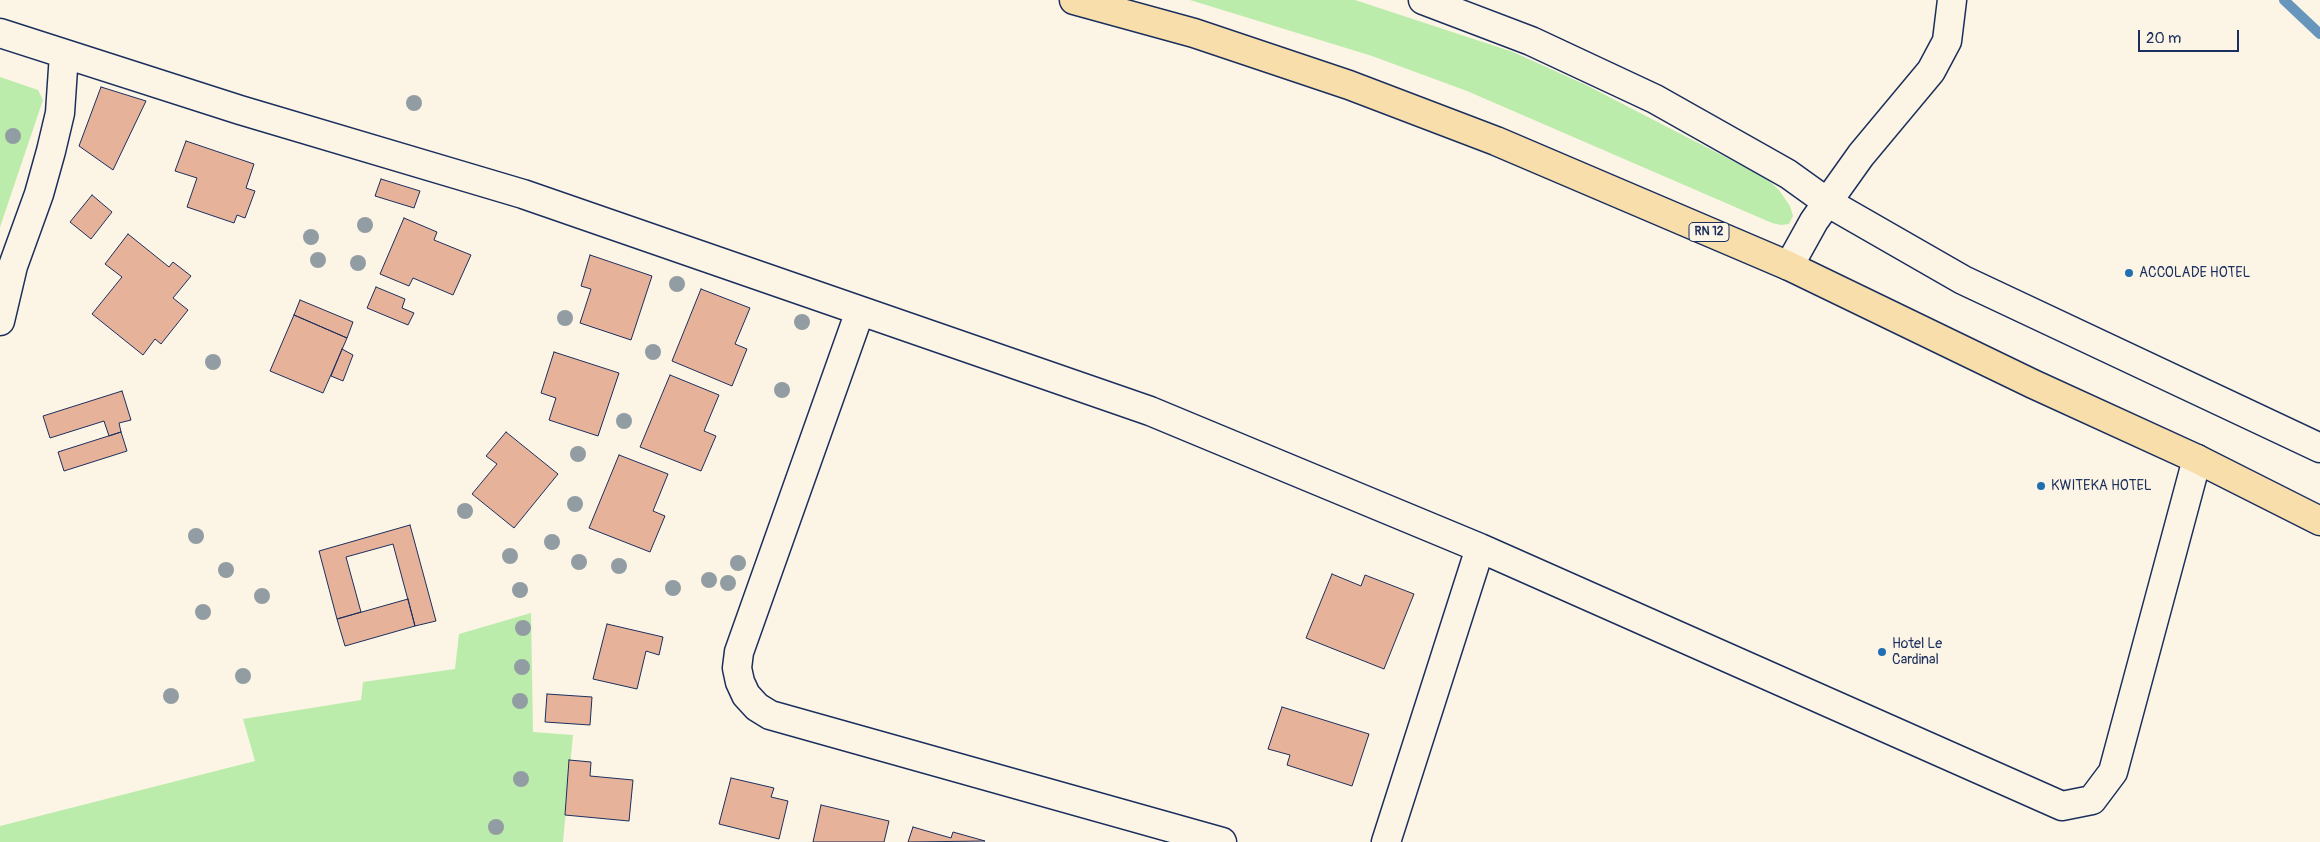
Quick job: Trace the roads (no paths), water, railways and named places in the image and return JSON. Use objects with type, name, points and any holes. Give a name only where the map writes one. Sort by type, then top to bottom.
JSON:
[{"type":"main road","name":"RN 12","points":[[1074,0],[1194,33],[1349,85],[1496,141],[1789,266],[2033,384],[2197,459],[2320,521]]},
{"type":"street","points":[[1423,0],[1531,41],[1655,99],[1788,174],[1827,202],[1963,280],[2320,448]]},
{"type":"street","points":[[1789,266],[1814,221],[1861,155],[1931,71],[1947,40],[1952,0]]},
{"type":"street","points":[[0,33],[240,110],[523,194],[1150,411],[1480,548],[2062,806],[2092,800],[2113,772],[2197,459]]},
{"type":"street","points":[[0,320],[13,266],[39,194],[51,151],[60,113],[64,54]]},
{"type":"street","points":[[860,311],[739,652],[737,668],[740,682],[746,695],[757,707],[770,715],[1222,842]]},
{"type":"street","points":[[1386,842],[1480,548]]},
{"type":"waterway","points":[[2284,0],[2320,34]]},
{"type":"place","name":"ACCOLADE HOTEL","points":[[2129,273]]},
{"type":"place","name":"KWITEKA HOTEL","points":[[2041,486]]},
{"type":"place","name":"Hotel Le Cardinal","points":[[1882,652]]}]
